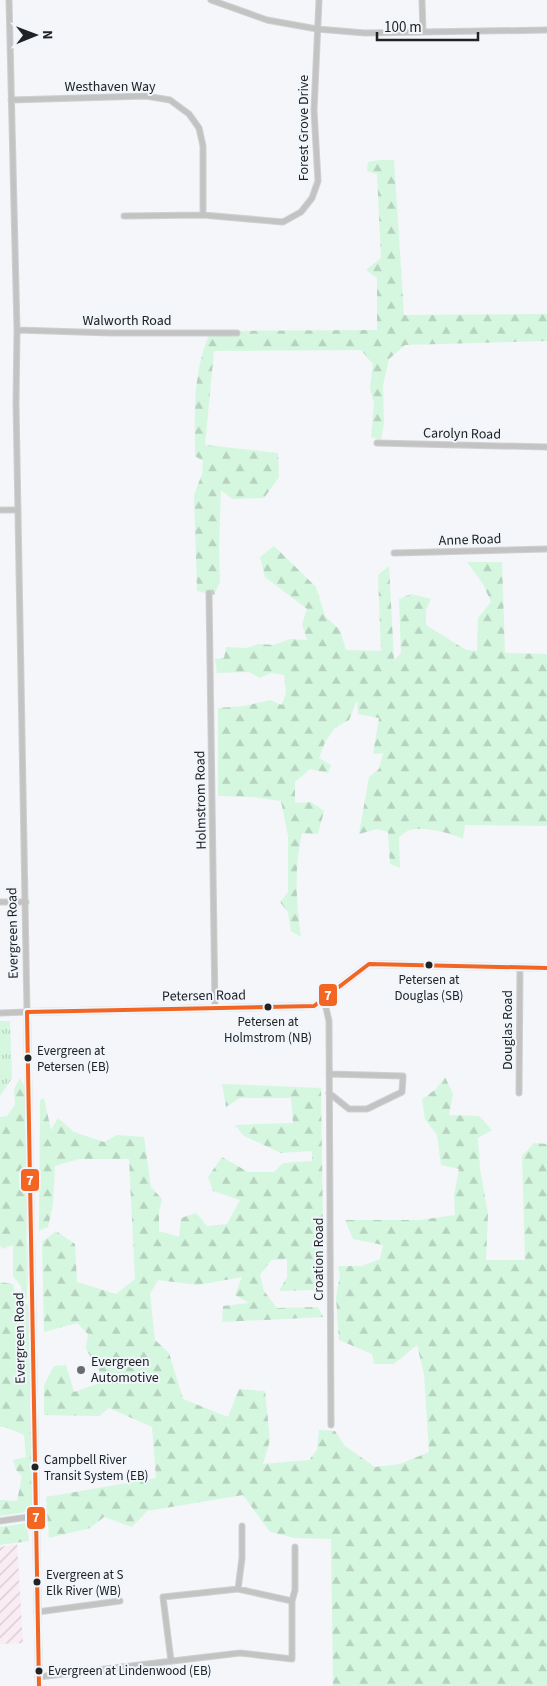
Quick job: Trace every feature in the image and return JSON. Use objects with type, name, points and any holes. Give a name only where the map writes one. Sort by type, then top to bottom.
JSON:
[{"type":"street","name":"Evergreen Road","points":[[9,0],[17,330],[18,510],[39,1686]]},
{"type":"street","points":[[211,0],[267,20],[317,29],[365,33],[547,30]]},
{"type":"street","name":"Forest Grove Drive","points":[[124,216],[203,215],[283,222],[301,212],[312,198],[318,181],[314,110],[319,0]]},
{"type":"street","points":[[422,0],[423,32]]},
{"type":"street","name":"Westhaven Way","points":[[11,100],[146,96],[170,100],[189,114],[199,128],[203,146],[203,215]]},
{"type":"street","name":"Walworth Road","points":[[17,330],[111,333],[237,333]]},
{"type":"street","name":"Carolyn Road","points":[[377,443],[547,447]]},
{"type":"street","points":[[0,510],[18,510]]},
{"type":"street","name":"Anne Road","points":[[394,553],[547,549]]},
{"type":"street","name":"Holmstrom Road","points":[[209,593],[215,1008]]},
{"type":"street","points":[[0,902],[26,902]]},
{"type":"street","name":"Petersen Road","points":[[27,1012],[314,1006],[369,964],[547,968]]},
{"type":"street","name":"Douglas Road","points":[[519,1093],[520,968]]},
{"type":"street","name":"Croation Road","points":[[324,999],[329,1021],[330,1425]]},
{"type":"street","points":[[0,1013],[27,1012]]},
{"type":"street","points":[[329,1074],[402,1076],[402,1092],[367,1109],[349,1108],[329,1092]]},
{"type":"street","points":[[0,1521],[36,1516]]},
{"type":"street","points":[[238,1589],[242,1558],[242,1526]]},
{"type":"street","points":[[38,1677],[240,1653],[292,1659],[292,1601],[295,1590],[294,1547]]},
{"type":"street","points":[[172,1661],[163,1597],[238,1589],[292,1601]]},
{"type":"street","points":[[37,1612],[120,1601]]},
{"type":"shaded area","points":[[17,1544],[23,1643],[0,1644],[0,1547]]},
{"type":"green space","points":[[394,160],[404,315],[547,314],[547,341],[405,345],[389,359],[383,385],[384,423],[381,440],[371,437],[374,404],[370,388],[373,364],[361,350],[214,351],[205,445],[278,453],[279,477],[264,498],[232,499],[221,490],[220,582],[214,595],[197,591],[194,495],[202,474],[203,461],[195,456],[195,410],[197,380],[209,335],[234,331],[377,330],[377,278],[366,270],[381,258],[377,174],[367,171],[368,162]]},
{"type":"green space","points":[[274,546],[316,587],[325,616],[340,630],[346,650],[381,651],[378,575],[389,566],[394,660],[401,653],[399,599],[411,594],[431,599],[426,610],[426,625],[466,650],[477,651],[478,618],[491,602],[483,584],[467,562],[502,562],[505,653],[547,654],[547,826],[465,825],[463,839],[437,831],[410,830],[399,837],[400,868],[390,864],[388,832],[377,829],[359,834],[369,777],[379,769],[383,753],[373,754],[379,718],[358,714],[357,700],[349,720],[335,728],[325,742],[319,758],[331,765],[328,773],[310,769],[295,782],[295,803],[311,802],[324,811],[318,834],[302,833],[299,846],[297,885],[301,937],[291,931],[288,912],[280,902],[288,892],[288,836],[281,801],[253,797],[218,796],[218,708],[244,706],[270,700],[282,705],[286,692],[284,675],[271,673],[260,678],[249,672],[217,673],[215,659],[224,658],[226,647],[247,648],[258,644],[274,645],[290,639],[307,640],[302,624],[307,609],[265,577],[260,557]]},
{"type":"green space","points":[[0,1021],[10,1021],[12,1078],[0,1096]]},
{"type":"green space","points":[[445,1077],[453,1094],[449,1115],[479,1116],[492,1130],[478,1138],[480,1169],[488,1214],[486,1260],[525,1260],[522,1156],[534,1143],[547,1144],[547,1686],[333,1686],[331,1539],[295,1538],[270,1532],[243,1495],[147,1511],[132,1527],[104,1517],[90,1528],[49,1538],[46,1497],[156,1478],[152,1427],[109,1408],[99,1416],[44,1415],[44,1385],[54,1366],[66,1365],[74,1392],[105,1381],[86,1349],[88,1334],[77,1323],[44,1332],[42,1242],[56,1231],[75,1244],[77,1282],[116,1294],[135,1279],[129,1159],[79,1159],[55,1166],[53,1204],[48,1227],[39,1231],[40,1100],[44,1098],[51,1130],[58,1118],[74,1132],[104,1142],[117,1135],[144,1137],[151,1187],[162,1199],[159,1212],[159,1231],[179,1237],[181,1218],[196,1213],[207,1226],[227,1224],[240,1200],[213,1191],[208,1177],[222,1157],[248,1172],[274,1172],[283,1163],[312,1161],[312,1151],[281,1153],[244,1136],[235,1125],[293,1123],[291,1098],[240,1098],[226,1107],[222,1084],[321,1088],[324,1296],[312,1290],[279,1291],[287,1277],[287,1259],[271,1260],[260,1275],[264,1291],[277,1308],[318,1307],[323,1317],[222,1322],[223,1306],[249,1303],[235,1295],[242,1277],[198,1285],[158,1280],[150,1294],[155,1340],[169,1353],[183,1399],[228,1417],[239,1389],[265,1391],[270,1440],[263,1464],[309,1460],[317,1450],[319,1430],[335,1431],[345,1446],[375,1467],[400,1464],[429,1452],[424,1374],[417,1345],[394,1364],[374,1364],[372,1354],[339,1340],[336,1297],[340,1276],[338,1266],[362,1266],[380,1259],[383,1245],[353,1239],[345,1220],[420,1220],[455,1215],[454,1195],[459,1169],[441,1165],[437,1135],[425,1119],[422,1099],[436,1089]]},
{"type":"green space","points":[[20,1078],[25,1088],[27,1300],[22,1294],[21,1286],[13,1276],[13,1245],[2,1249],[0,1245],[0,1117],[7,1116],[15,1105],[14,1089]]},
{"type":"green space","points":[[0,1282],[13,1284],[17,1298],[28,1305],[33,1511],[0,1516],[0,1500],[17,1501],[22,1476],[16,1470],[13,1460],[26,1457],[24,1435],[5,1427],[0,1427]]},
{"type":"green space","points":[[27,1523],[29,1541],[0,1545],[0,1527]]},
{"type":"transit line","name":"7","points":[[27,1012],[314,1006],[369,964],[547,968]]},
{"type":"transit line","name":"7","points":[[27,1012],[39,1686]]},
{"type":"place","name":"Petersen at Douglas (SB)","points":[[429,965]]},
{"type":"place","name":"Petersen at Holmstrom (NB)","points":[[268,1007]]},
{"type":"place","name":"Evergreen at Petersen (EB)","points":[[28,1058]]},
{"type":"place","name":"Evergreen Automotive","points":[[81,1370]]},
{"type":"place","name":"Campbell River Transit System (EB)","points":[[35,1467]]},
{"type":"place","name":"Evergreen at S Elk River (WB)","points":[[37,1582]]},
{"type":"place","name":"Evergreen at Lindenwood (EB)","points":[[39,1671]]}]
